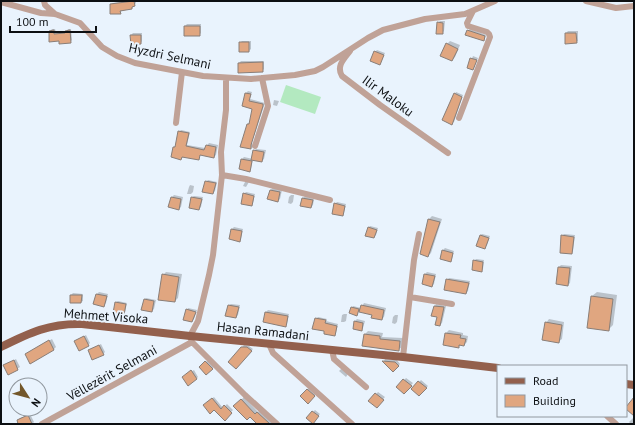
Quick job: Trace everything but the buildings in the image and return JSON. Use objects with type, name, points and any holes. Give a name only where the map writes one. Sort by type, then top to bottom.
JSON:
[{"type":"main road","name":"Mehmet Visoka","points":[[1,347],[43,328],[65,324],[90,324],[191,339]]},
{"type":"main road","name":"Hasan Ramadani","points":[[191,339],[332,350],[497,368]]},
{"type":"street","points":[[44,1],[45,5],[55,14]]},
{"type":"street","name":"Ilir Maloku","points":[[226,78],[295,76],[315,71],[375,33],[391,27],[432,18],[465,14],[495,1]]},
{"type":"street","points":[[587,1],[616,8],[634,6]]},
{"type":"street","name":"Hyzdri Selmani","points":[[4,2],[42,13],[55,14],[80,23],[102,47],[117,56],[135,63],[203,76],[226,78],[226,110],[221,152],[222,175],[209,275],[198,321],[191,339]]},
{"type":"street","points":[[459,118],[490,37],[487,32],[468,26],[467,23],[473,11]]},
{"type":"street","name":"Ilir Maloku","points":[[352,48],[339,66],[339,71],[342,76],[448,153]]},
{"type":"street","points":[[176,123],[182,72]]},
{"type":"street","points":[[255,146],[268,106],[262,78]]},
{"type":"street","points":[[222,175],[246,179],[330,200]]},
{"type":"street","points":[[403,357],[418,234]]},
{"type":"street","points":[[410,297],[452,304]]},
{"type":"street","points":[[191,339],[244,395],[277,424]]},
{"type":"street","name":"Vëllezërit Selmani","points":[[42,424],[191,339]]},
{"type":"street","points":[[268,344],[273,353],[352,424]]},
{"type":"street","points":[[332,350],[334,359],[366,386]]},
{"type":"street","points":[[608,417],[616,424]]},
{"type":"green space","points":[[286,85],[321,97],[315,114],[280,102]]}]
